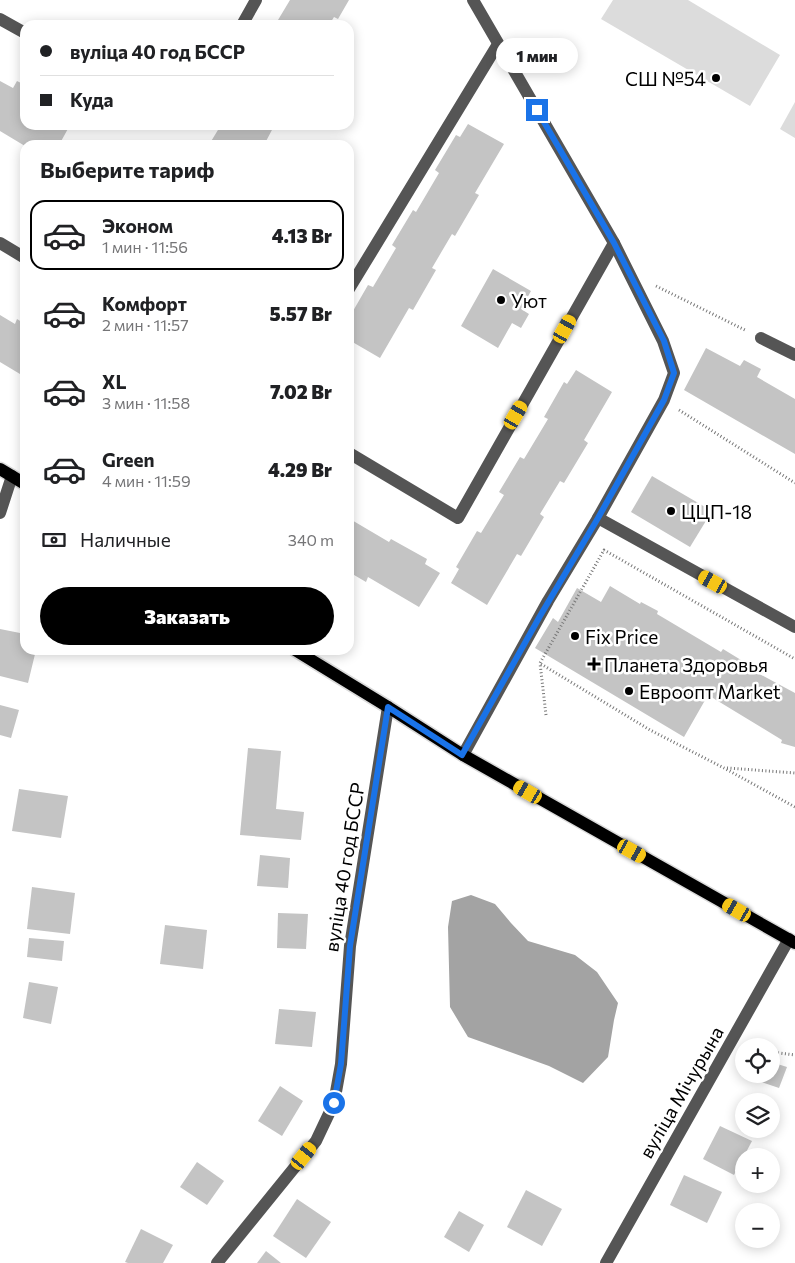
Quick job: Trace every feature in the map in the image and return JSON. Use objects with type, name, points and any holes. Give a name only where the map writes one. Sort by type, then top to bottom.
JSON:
[{"type":"main road","points":[[0,468],[20,481]]},
{"type":"main road","points":[[303,655],[462,755],[792,941]]},
{"type":"street","points":[[245,20],[256,0]]},
{"type":"street","points":[[462,755],[664,400],[674,373],[664,341],[614,243],[473,0]]},
{"type":"street","points":[[0,19],[20,30]]},
{"type":"street","points":[[354,281],[498,44]]},
{"type":"street","points":[[0,243],[20,255]]},
{"type":"street","points":[[354,456],[458,518],[614,243]]},
{"type":"street","points":[[761,338],[795,355]]},
{"type":"street","points":[[0,513],[12,476]]},
{"type":"street","points":[[598,518],[795,627]]},
{"type":"street","name":"вуліца 40 год БССР","points":[[217,1263],[316,1142],[334,1103],[341,1064],[350,946],[388,707]]},
{"type":"street","name":"вуліца Мічурына","points":[[606,1263],[792,941]]},
{"type":"path","points":[[629,273],[761,338]]},
{"type":"path","points":[[664,400],[795,483]]},
{"type":"path","points":[[546,715],[540,663],[604,550],[795,659]]},
{"type":"path","points":[[540,663],[650,730],[795,807]]},
{"type":"path","points":[[724,768],[795,773]]},
{"type":"path","points":[[780,1053],[795,1055]]},
{"type":"shaded area","points":[[613,0],[688,0],[780,55],[750,106],[601,19]]},
{"type":"shaded area","points":[[795,102],[795,138],[780,129]]},
{"type":"shaded area","points":[[471,895],[495,904],[528,941],[575,955],[597,972],[618,1003],[608,1057],[583,1083],[549,1066],[468,1037],[450,1007],[448,927],[452,901]]},
{"type":"building","points":[[290,0],[349,0],[338,19],[334,17],[332,20],[278,20]]},
{"type":"building","points":[[0,81],[13,88],[17,81],[20,82],[20,130],[67,130],[62,140],[20,140],[20,143],[0,131]]},
{"type":"building","points":[[468,124],[504,144],[475,193],[479,195],[455,236],[452,234],[432,268],[436,270],[413,310],[409,308],[380,358],[354,343],[354,309],[368,285],[373,287],[396,248],[392,245],[413,210],[416,212],[439,173],[435,170],[456,135],[460,137]]},
{"type":"building","points":[[218,130],[272,130],[267,140],[212,140]]},
{"type":"building","name":"Уют","points":[[493,269],[531,291],[521,309],[529,314],[521,328],[512,323],[498,348],[461,326]]},
{"type":"building","points":[[0,315],[15,324],[17,319],[20,321],[20,374],[0,362]]},
{"type":"building","points":[[706,348],[740,366],[744,360],[761,369],[757,377],[795,399],[795,454],[684,390]]},
{"type":"building","points":[[576,370],[612,392],[584,440],[588,443],[564,483],[560,481],[540,514],[544,517],[521,556],[517,554],[487,605],[451,583],[459,569],[456,567],[477,531],[481,533],[504,495],[499,492],[520,457],[524,459],[548,419],[544,417],[564,382],[567,384]]},
{"type":"building","name":"ЦЦП-18","points":[[652,476],[712,511],[690,547],[631,512]]},
{"type":"building","points":[[354,521],[389,542],[391,539],[427,559],[425,564],[440,573],[419,607],[368,577],[366,582],[354,575]]},
{"type":"building","points":[[610,586],[640,604],[641,602],[658,611],[657,614],[721,652],[723,649],[741,660],[739,663],[795,693],[795,747],[781,743],[782,740],[708,695],[684,737],[535,648],[553,618],[558,622],[577,588],[601,602]]},
{"type":"building","points":[[0,629],[20,633],[20,655],[35,655],[28,683],[0,676]]},
{"type":"building","points":[[0,705],[19,710],[11,738],[0,735]]},
{"type":"building","points":[[248,748],[281,751],[276,809],[304,812],[301,840],[240,835]]},
{"type":"building","points":[[19,789],[68,796],[61,838],[12,831]]},
{"type":"building","points":[[260,855],[290,858],[288,888],[257,886]]},
{"type":"building","points":[[32,887],[75,893],[70,934],[27,929]]},
{"type":"building","points":[[278,913],[308,914],[306,949],[277,948]]},
{"type":"building","points":[[165,925],[207,930],[203,969],[160,964]]},
{"type":"building","points":[[29,938],[64,941],[62,961],[27,957]]},
{"type":"building","points":[[29,982],[58,987],[51,1024],[23,1018]]},
{"type":"building","points":[[279,1009],[316,1012],[312,1047],[275,1044]]},
{"type":"building","points":[[780,1065],[787,1067],[779,1088],[764,1083],[780,1083]]},
{"type":"building","points":[[280,1086],[303,1101],[282,1136],[258,1121]]},
{"type":"building","points":[[720,1126],[735,1133],[735,1138],[746,1138],[752,1141],[748,1148],[735,1148],[734,1175],[703,1159]]},
{"type":"building","points":[[197,1162],[224,1181],[207,1205],[180,1187]]},
{"type":"building","points":[[684,1175],[722,1192],[707,1223],[670,1205]]},
{"type":"building","points":[[526,1190],[562,1209],[542,1246],[507,1227]]},
{"type":"building","points":[[297,1199],[331,1222],[306,1258],[273,1236]]},
{"type":"building","points":[[459,1211],[484,1225],[469,1252],[444,1237]]},
{"type":"building","points":[[141,1229],[173,1245],[163,1263],[125,1262]]},
{"type":"building","points":[[266,1251],[281,1263],[257,1263]]},
{"type":"place","name":"СШ №54","points":[[716,78]]},
{"type":"place","name":"Уют","points":[[501,300]]},
{"type":"place","name":"ЦЦП-18","points":[[671,511]]},
{"type":"place","name":"Fix Price","points":[[575,636]]},
{"type":"place","name":"Планета Здоровья","points":[[594,664]]},
{"type":"place","name":"Евроопт Market","points":[[629,691]]},
{"type":"route","points":[[334,1103],[341,1064],[350,946],[388,707],[462,755],[664,400],[674,373],[664,341],[614,243],[537,110]]}]
